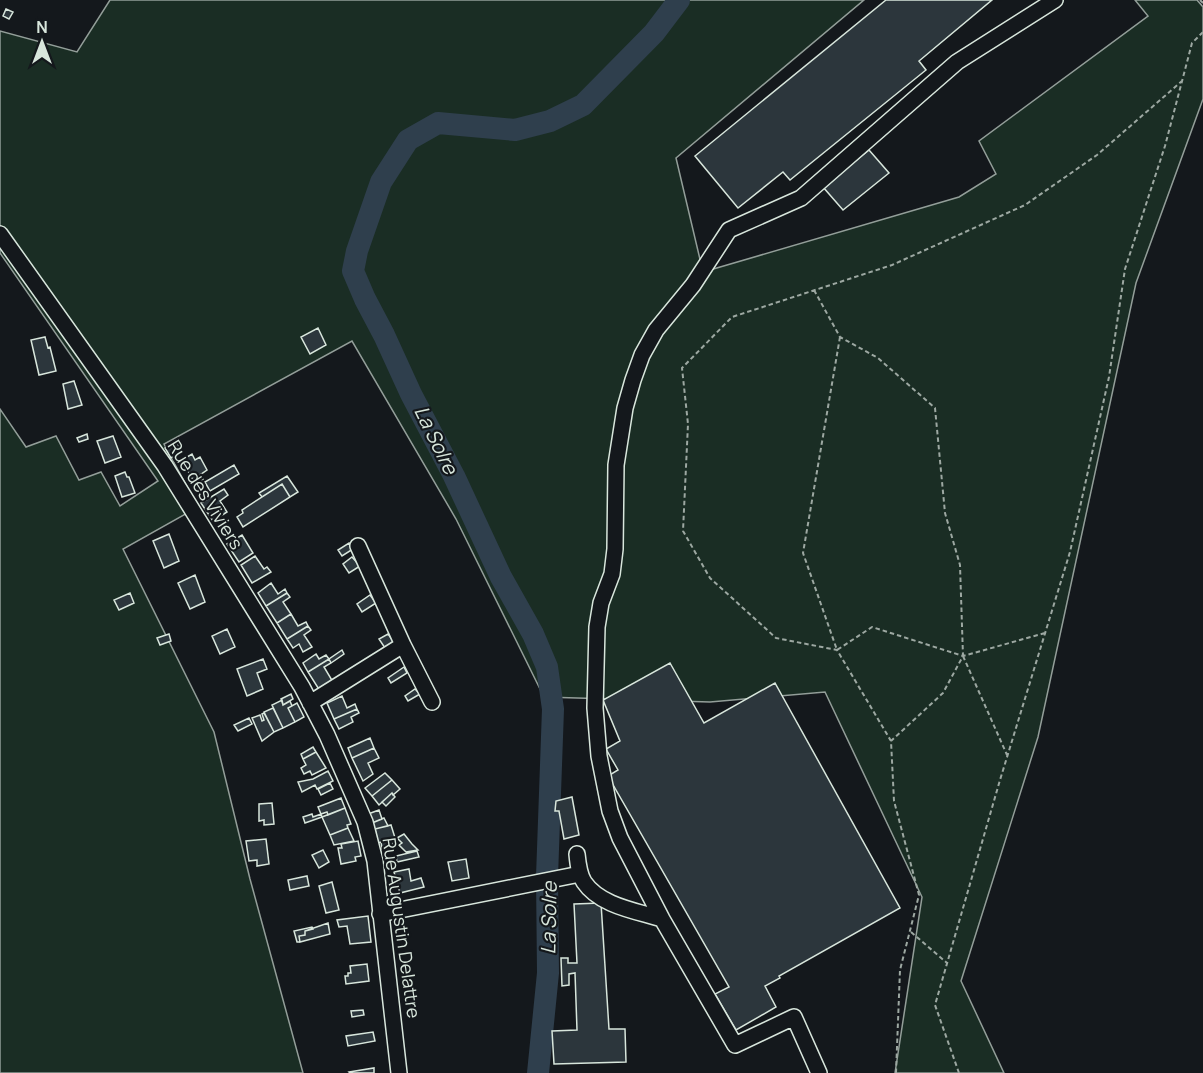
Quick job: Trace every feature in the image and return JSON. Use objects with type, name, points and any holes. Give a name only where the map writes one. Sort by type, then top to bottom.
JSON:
[{"type":"street","points":[[819,1073],[794,1017],[735,1045],[662,919],[620,838],[610,811],[599,756],[595,708],[597,627],[601,603],[612,574],[615,549],[616,465],[625,408],[642,355],[656,330],[693,285],[729,230],[801,198],[957,62],[1055,0]]},
{"type":"street","name":"Rue des Viviers","points":[[0,234],[165,466],[262,621],[310,703],[327,735],[351,792]]},
{"type":"street","points":[[358,546],[432,702]]},
{"type":"street","points":[[310,703],[403,645]]},
{"type":"street","name":"Rue Augustin Delattre","points":[[351,792],[369,838],[375,861],[399,1073]]},
{"type":"street","points":[[577,854],[580,874],[591,890],[615,904],[662,919]]},
{"type":"street","points":[[380,914],[580,874]]},
{"type":"path","points":[[959,1073],[935,1005],[1007,755],[1070,552],[1107,389],[1125,270],[1165,146],[1192,43],[1203,32]]},
{"type":"path","points":[[1045,633],[963,656],[872,627],[837,650],[776,638],[710,578],[683,531],[688,424],[682,368],[732,317],[892,265],[1025,205],[1097,155],[1182,81]]},
{"type":"path","points":[[814,290],[840,337],[878,358],[935,408],[945,513],[960,565],[963,656],[1007,755]]},
{"type":"path","points":[[840,337],[803,553],[837,650],[891,741],[894,801],[919,895],[900,970],[896,1073]]},
{"type":"path","points":[[891,741],[943,693],[963,656]]},
{"type":"path","points":[[910,931],[947,963]]},
{"type":"green space","points":[[110,0],[864,0],[676,158],[703,272],[959,197],[996,174],[979,141],[1148,16],[1135,0],[1197,0],[1203,7],[1203,99],[1136,283],[1038,737],[961,981],[1004,1073],[895,1073],[922,897],[825,692],[710,702],[544,697],[456,519],[352,341],[164,444],[198,507],[123,549],[214,732],[250,879],[303,1073],[0,1073],[0,409],[26,447],[56,436],[79,480],[101,472],[120,506],[158,481],[0,253],[0,31],[77,52]]},
{"type":"building","points":[[886,0],[992,0],[919,61],[926,70],[790,180],[783,172],[738,208],[695,156]]},
{"type":"building","points":[[6,9],[13,12],[9,19],[3,16]]},
{"type":"building","points":[[869,150],[889,173],[843,210],[823,187]]},
{"type":"building","points":[[318,328],[326,345],[310,354],[301,337]]},
{"type":"building","points":[[45,337],[56,371],[39,375],[31,340]]},
{"type":"building","points":[[74,381],[82,405],[68,409],[63,384]]},
{"type":"building","points":[[87,434],[88,439],[79,442],[77,438]]},
{"type":"building","points":[[113,436],[121,457],[105,463],[97,441]]},
{"type":"building","points":[[176,441],[182,451],[171,458],[165,448]]},
{"type":"building","points":[[192,454],[195,460],[200,457],[207,470],[200,475],[203,479],[195,484],[182,460]]},
{"type":"building","points":[[234,465],[239,474],[210,491],[205,482]]},
{"type":"building","points":[[125,472],[135,493],[122,497],[115,476]]},
{"type":"building","points":[[287,476],[298,492],[290,497],[282,484],[262,497],[259,493]]},
{"type":"building","points":[[282,484],[290,497],[243,527],[237,517],[243,513],[242,510]]},
{"type":"building","points":[[224,489],[228,495],[220,501],[227,512],[213,521],[201,503]]},
{"type":"building","points":[[169,534],[179,561],[164,568],[153,541]]},
{"type":"building","points":[[242,535],[253,553],[239,562],[227,544]]},
{"type":"building","points":[[349,543],[353,549],[342,556],[338,550]]},
{"type":"building","points":[[255,556],[264,569],[267,567],[271,572],[252,583],[241,565]]},
{"type":"building","points":[[352,557],[360,566],[349,573],[343,564]]},
{"type":"building","points":[[195,575],[205,602],[190,609],[178,583]]},
{"type":"building","points":[[271,583],[278,594],[285,589],[287,593],[266,606],[258,593]]},
{"type":"building","points":[[130,593],[134,603],[119,610],[114,600]]},
{"type":"building","points":[[287,593],[290,597],[283,602],[291,614],[277,623],[266,606]]},
{"type":"building","points":[[370,595],[376,603],[362,612],[357,604]]},
{"type":"building","points":[[291,614],[298,626],[306,622],[308,626],[287,639],[277,623]]},
{"type":"building","points":[[308,626],[311,630],[304,635],[312,647],[303,652],[299,644],[293,648],[287,639]]},
{"type":"building","points":[[227,629],[235,647],[220,654],[212,636]]},
{"type":"building","points":[[169,634],[171,641],[160,645],[157,638]]},
{"type":"building","points":[[388,634],[394,642],[385,648],[379,639]]},
{"type":"building","points":[[342,650],[344,654],[331,663],[329,659]]},
{"type":"building","points":[[316,654],[319,659],[326,655],[329,659],[308,672],[303,663]]},
{"type":"building","points":[[263,659],[267,669],[257,673],[263,689],[247,696],[237,669]]},
{"type":"building","points":[[329,659],[331,663],[324,667],[333,682],[320,691],[308,672]]},
{"type":"building","points":[[670,663],[704,723],[775,683],[900,908],[765,986],[776,1007],[736,1030],[715,994],[729,987],[608,776],[618,770],[606,749],[620,741],[603,700]]},
{"type":"building","points":[[404,667],[407,673],[391,683],[388,678]]},
{"type":"building","points":[[415,689],[420,694],[408,701],[405,696]]},
{"type":"building","points":[[291,694],[293,699],[283,705],[281,699]]},
{"type":"building","points":[[342,696],[347,708],[355,704],[357,709],[334,719],[327,703]]},
{"type":"building","points":[[282,700],[283,705],[290,701],[292,706],[288,708],[295,722],[283,728],[272,705]]},
{"type":"building","points":[[297,703],[304,717],[295,722],[288,708]]},
{"type":"building","points":[[273,708],[283,728],[274,732],[264,712]]},
{"type":"building","points":[[357,709],[359,713],[351,717],[353,722],[339,729],[334,719]]},
{"type":"building","points":[[264,713],[274,732],[262,741],[252,718],[260,715],[262,721]]},
{"type":"building","points":[[249,718],[252,724],[238,731],[234,725]]},
{"type":"building","points":[[370,738],[374,748],[352,758],[348,748]]},
{"type":"building","points":[[313,747],[316,752],[303,759],[301,754]]},
{"type":"building","points":[[374,748],[379,758],[368,763],[373,774],[363,781],[352,758]]},
{"type":"building","points":[[316,752],[326,768],[312,775],[310,771],[304,774],[301,768],[306,765],[303,759]]},
{"type":"building","points":[[328,771],[333,781],[317,789],[315,785],[302,792],[298,782],[313,779]]},
{"type":"building","points":[[385,773],[392,780],[372,796],[365,788]]},
{"type":"building","points":[[392,780],[400,789],[379,805],[372,796]]},
{"type":"building","points":[[330,783],[333,789],[321,795],[318,789]]},
{"type":"building","points":[[392,793],[395,797],[386,806],[382,802]]},
{"type":"building","points":[[572,797],[579,835],[564,839],[559,811],[555,811],[556,801]]},
{"type":"building","points":[[341,798],[345,808],[328,815],[327,812],[321,814],[318,807]]},
{"type":"building","points":[[272,803],[274,824],[264,825],[264,820],[259,821],[259,804]]},
{"type":"building","points":[[345,808],[351,824],[347,825],[348,828],[330,835],[322,817]]},
{"type":"building","points":[[379,810],[382,819],[372,823],[368,814]]},
{"type":"building","points":[[312,814],[313,817],[321,814],[322,817],[305,823],[303,817]]},
{"type":"building","points":[[384,818],[388,826],[375,829],[372,823]]},
{"type":"building","points":[[391,825],[396,841],[393,842],[393,846],[382,849],[375,829]]},
{"type":"building","points":[[348,828],[354,841],[334,845],[330,835]]},
{"type":"building","points":[[404,834],[418,850],[406,852],[399,845],[402,843],[397,838]]},
{"type":"building","points":[[266,839],[269,864],[257,866],[257,860],[249,861],[246,841]]},
{"type":"building","points":[[358,841],[361,856],[355,857],[356,861],[341,864],[338,848],[342,848],[341,844]]},
{"type":"building","points":[[323,850],[329,862],[319,868],[312,855]]},
{"type":"building","points":[[417,851],[419,857],[397,862],[396,856]]},
{"type":"building","points":[[466,859],[469,878],[452,881],[448,862]]},
{"type":"building","points":[[409,869],[411,881],[421,878],[424,887],[400,893],[394,872]]},
{"type":"building","points":[[307,876],[309,886],[290,890],[288,880]]},
{"type":"building","points":[[332,882],[339,910],[326,913],[319,886]]},
{"type":"building","points":[[601,903],[609,1029],[625,1029],[626,1062],[554,1064],[552,1031],[577,1030],[575,973],[569,974],[569,985],[562,986],[561,958],[568,958],[568,963],[577,963],[574,904]]},
{"type":"building","points":[[368,916],[371,942],[350,944],[347,926],[339,927],[337,920]]},
{"type":"building","points":[[328,923],[330,934],[300,942],[299,936],[305,935],[305,931]]},
{"type":"building","points":[[312,927],[313,929],[305,931],[305,935],[299,936],[300,942],[297,942],[294,931]]},
{"type":"building","points":[[367,964],[369,981],[346,984],[345,976],[351,973],[350,966]]},
{"type":"building","points":[[363,1010],[364,1015],[352,1017],[351,1011]]},
{"type":"building","points":[[373,1032],[375,1041],[348,1046],[346,1036]]},
{"type":"building","points":[[374,1068],[374,1073],[349,1072]]},
{"type":"waterway","name":"La Solre","points":[[538,1073],[548,973],[547,877],[553,709],[547,667],[533,634],[501,577],[454,476],[411,394],[353,271],[357,251],[381,182],[408,140],[438,123],[515,130],[550,121],[583,105],[654,33],[679,0]]}]
